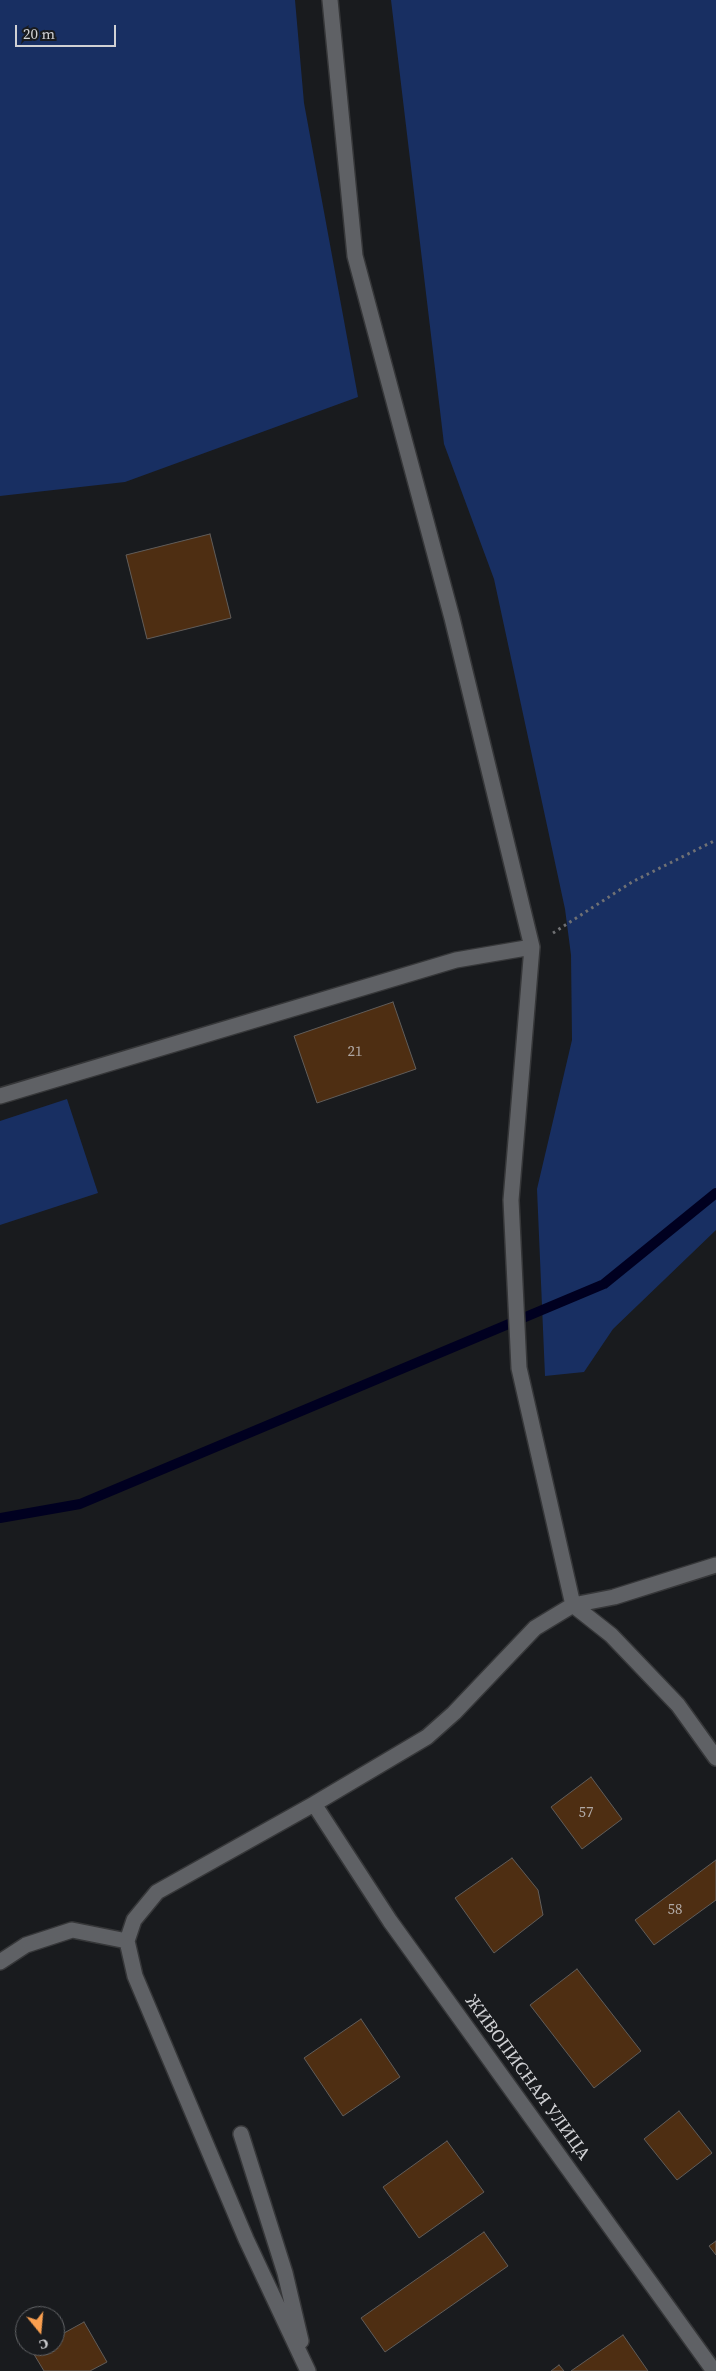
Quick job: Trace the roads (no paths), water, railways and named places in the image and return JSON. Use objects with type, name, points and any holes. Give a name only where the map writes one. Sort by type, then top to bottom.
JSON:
[{"type":"street","points":[[330,0],[355,256],[452,618],[532,947],[511,1200],[519,1368],[573,1605],[611,1635],[678,1705],[716,1758]]},
{"type":"street","points":[[0,1096],[456,960],[532,947]]},
{"type":"street","points":[[308,2371],[246,2239],[138,1985],[128,1940],[134,1920],[157,1892],[314,1804],[427,1737],[454,1713],[535,1628],[573,1605],[614,1597],[716,1565]]},
{"type":"street","name":"ЖИВОПИСНАЯ УЛИЦА","points":[[314,1804],[390,1921],[714,2371]]},
{"type":"street","points":[[0,1962],[26,1945],[72,1930],[128,1940]]},
{"type":"street","points":[[241,2134],[285,2272],[308,2371]]},
{"type":"waterway","points":[[0,1518],[80,1504],[604,1284],[716,1193]]}]
